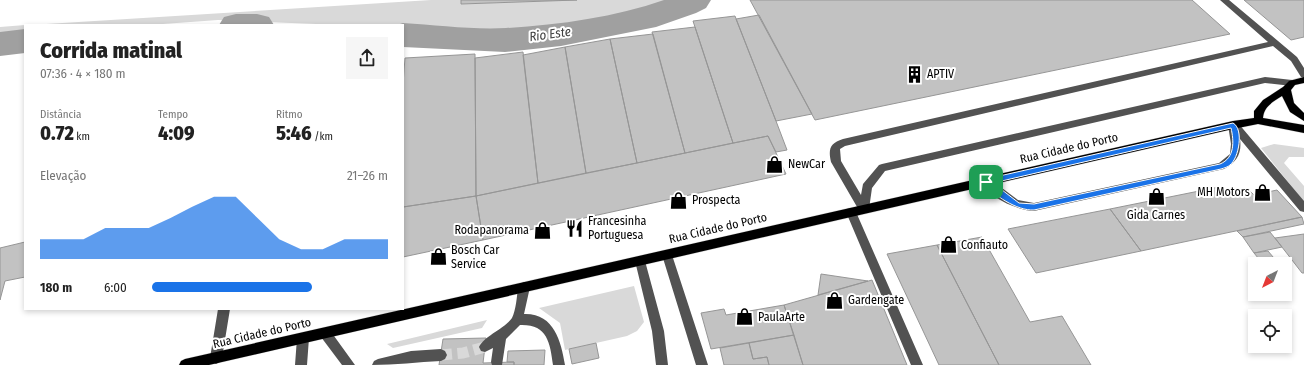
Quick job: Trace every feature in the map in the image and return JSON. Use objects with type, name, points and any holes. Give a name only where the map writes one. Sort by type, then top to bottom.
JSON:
[{"type":"main road","points":[[1258,121],[1259,111],[1266,102],[1289,86],[1304,80]]},
{"type":"main road","points":[[1289,86],[1286,98],[1291,107],[1304,118]]},
{"type":"main road","name":"Rua Cidade do Porto","points":[[185,365],[1233,125],[1258,121],[1304,129]]},
{"type":"street","points":[[1224,0],[1294,59],[1304,75]]},
{"type":"street","points":[[864,209],[836,162],[834,154],[835,147],[843,142],[1274,43]]},
{"type":"street","points":[[1294,59],[1304,61]]},
{"type":"street","points":[[864,209],[867,186],[882,168],[1265,80],[1289,86]]},
{"type":"street","points":[[986,182],[1016,205],[1026,208],[1221,166],[1228,164],[1236,150],[1237,141],[1233,125]]},
{"type":"street","points":[[1233,125],[1304,208]]},
{"type":"street","points":[[851,212],[917,365]]},
{"type":"street","points":[[667,255],[702,365]]},
{"type":"street","points":[[640,261],[658,331],[662,365]]},
{"type":"street","points":[[485,347],[500,337],[517,320],[524,287]]},
{"type":"street","points":[[216,358],[224,310]]},
{"type":"street","points":[[517,320],[535,320],[547,328],[555,342],[559,365]]},
{"type":"street","points":[[325,333],[348,365]]},
{"type":"street","points":[[497,362],[500,337]]},
{"type":"street","points":[[301,365],[303,338]]},
{"type":"street","points":[[378,365],[412,357],[440,355]]},
{"type":"shaded area","points":[[431,0],[461,0],[461,4],[577,0],[679,0],[640,15],[576,26],[496,34],[404,28],[404,24],[316,24],[218,20],[163,24],[46,24]]},
{"type":"shaded area","points":[[24,25],[24,36],[0,38],[0,27]]},
{"type":"shaded area","points":[[1274,144],[1304,148],[1304,157],[1289,157],[1284,163],[1304,186],[1304,202],[1261,148]]},
{"type":"shaded area","points":[[634,286],[644,322],[637,331],[627,336],[565,350],[560,323],[539,308]]},
{"type":"shaded area","points":[[487,320],[482,328],[393,348],[387,344]]},
{"type":"building","points":[[461,0],[577,0],[461,4]]},
{"type":"building","name":"APTIV","points":[[750,0],[1192,0],[1230,34],[815,120]]},
{"type":"building","points":[[1244,0],[1304,0],[1304,37],[1291,40]]},
{"type":"building","points":[[759,15],[812,114],[776,121],[736,19]]},
{"type":"building","points":[[735,16],[787,150],[776,152],[768,136],[733,143],[693,21]]},
{"type":"building","points":[[695,27],[733,143],[685,153],[652,32]]},
{"type":"building","points":[[653,34],[685,153],[637,163],[610,39]]},
{"type":"building","points":[[610,39],[637,163],[586,173],[565,47]]},
{"type":"building","points":[[565,47],[586,173],[538,183],[523,55]]},
{"type":"building","points":[[523,52],[538,183],[476,196],[475,58]]},
{"type":"building","points":[[475,54],[476,196],[404,207],[405,58]]},
{"type":"building","points":[[768,136],[786,174],[483,240],[476,196]]},
{"type":"building","points":[[1219,187],[1222,191],[1234,188],[1238,193],[1250,191],[1254,195],[1277,190],[1302,217],[1141,251],[1110,209]]},
{"type":"building","points":[[476,196],[483,240],[404,257],[404,207]]},
{"type":"building","points":[[1110,209],[1141,251],[1036,273],[1008,229]]},
{"type":"building","points":[[1302,217],[1304,224],[1243,237],[1237,231]]},
{"type":"building","points":[[1270,232],[1282,247],[1254,253],[1243,237]]},
{"type":"building","points":[[1304,234],[1304,273],[1302,273],[1292,260],[1292,257],[1290,257],[1275,238]]},
{"type":"building","points":[[982,237],[1030,322],[1062,316],[1091,365],[999,365],[937,245]]},
{"type":"building","points":[[24,242],[24,277],[5,281],[0,300],[0,248]]},
{"type":"building","points":[[937,245],[999,365],[939,365],[887,254]]},
{"type":"building","points":[[1268,251],[1273,257],[1257,257],[1254,253]]},
{"type":"building","points":[[821,274],[868,281],[818,295]]},
{"type":"building","points":[[872,280],[907,365],[803,365],[784,305]]},
{"type":"building","points":[[784,305],[794,335],[711,349],[701,313],[724,309],[726,315]]},
{"type":"building","points":[[794,335],[803,365],[769,365],[767,357],[753,359],[749,343]]},
{"type":"building","points":[[486,338],[483,363],[514,362],[514,365],[439,365],[443,339]]},
{"type":"building","points":[[596,343],[599,358],[572,364],[569,349]]},
{"type":"building","points":[[749,343],[753,359],[767,357],[769,365],[724,365],[720,348]]},
{"type":"building","points":[[545,350],[544,365],[514,365],[514,362],[507,362],[508,351]]},
{"type":"waterway","name":"Rio Este","points":[[404,35],[505,40],[561,34],[644,19],[694,0]]},
{"type":"waterway","name":"Rio Este","points":[[0,44],[24,41]]},
{"type":"tunnel","points":[[441,355],[463,353],[485,347]]},
{"type":"place","name":"APTIV","points":[[914,74]]},
{"type":"place","name":"NewCar","points":[[775,164]]},
{"type":"place","name":"MH Motors","points":[[1263,192]]},
{"type":"place","name":"Gida Carnes","points":[[1156,196]]},
{"type":"place","name":"Prospecta","points":[[679,200]]},
{"type":"place","name":"Francesinha Portuguesa","points":[[575,228]]},
{"type":"place","name":"Rodapanorama","points":[[542,230]]},
{"type":"place","name":"Confiauto","points":[[948,245]]},
{"type":"place","name":"Bosch Car Service","points":[[438,257]]},
{"type":"place","name":"Gardengate","points":[[835,300]]},
{"type":"place","name":"PaulaArte","points":[[745,317]]},
{"type":"route","points":[[1233,125],[1237,141],[1236,150],[1228,164],[1034,207],[1026,208],[1016,205],[986,182],[1233,125]]}]
